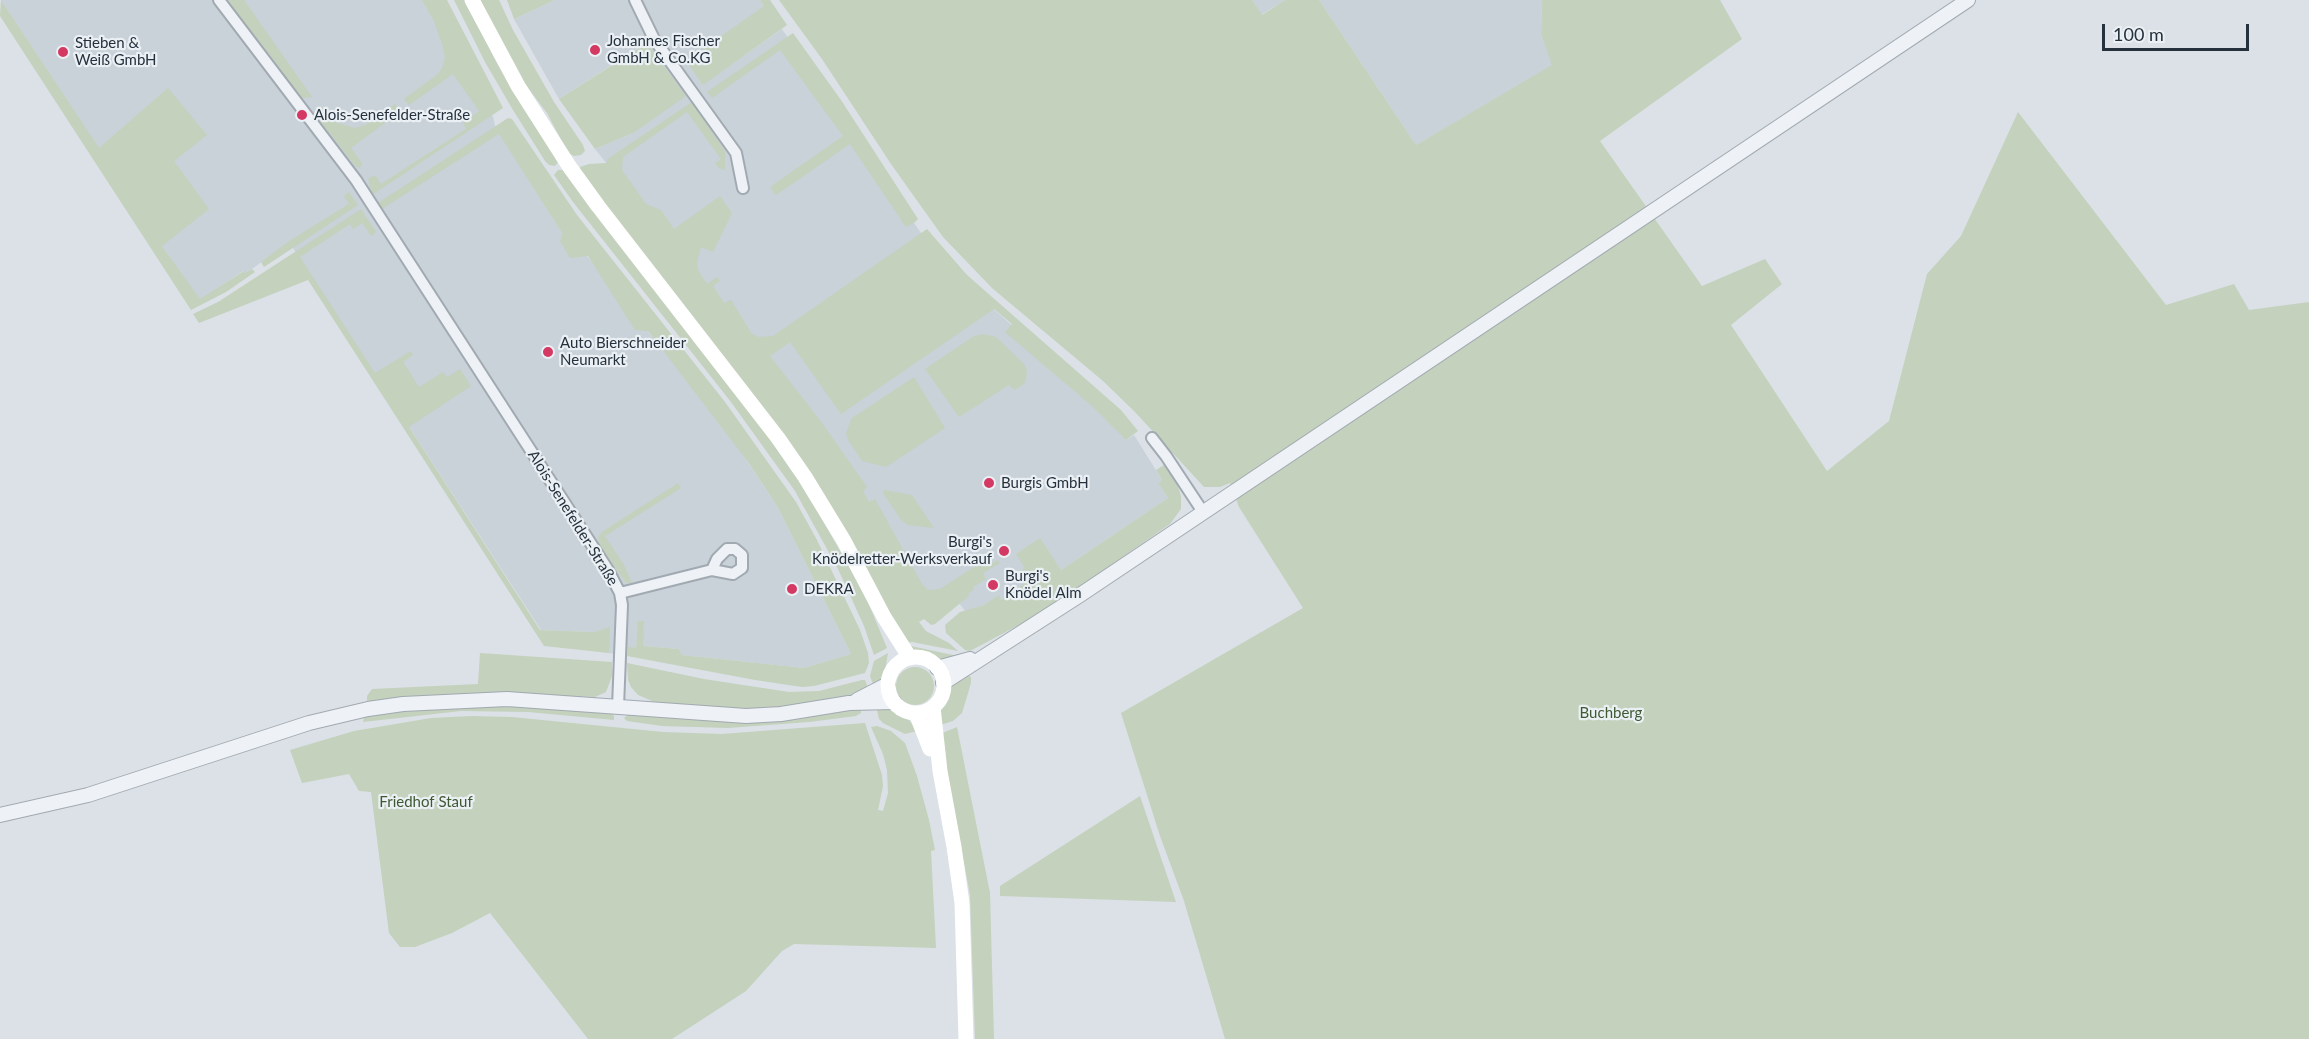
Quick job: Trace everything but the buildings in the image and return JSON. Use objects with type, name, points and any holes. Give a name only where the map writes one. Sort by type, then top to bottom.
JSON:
[{"type":"main road","points":[[472,0],[518,86],[569,166],[604,215],[778,438],[805,477],[844,541],[884,617],[910,658]]},
{"type":"main road","points":[[884,617],[895,668]]},
{"type":"main road","points":[[910,658],[924,659],[937,668],[944,683],[942,696],[933,707],[916,713],[904,711],[894,702],[888,684],[895,668],[910,658]]},
{"type":"main road","points":[[933,707],[940,771],[962,903],[966,1039]]},
{"type":"main road","points":[[916,713],[940,771]]},
{"type":"street","name":"Alois-Senefelder-Straße","points":[[219,0],[356,180],[588,538],[620,593],[622,613],[618,707]]},
{"type":"street","points":[[635,0],[654,39],[736,153],[743,188]]},
{"type":"street","points":[[944,683],[1080,595],[1968,0]]},
{"type":"street","points":[[1152,438],[1203,512]]},
{"type":"street","name":"Alois-Senefelder-Straße","points":[[620,593],[712,570]]},
{"type":"street","points":[[937,668],[991,651]]},
{"type":"street","points":[[849,703],[888,684]]},
{"type":"street","points":[[0,815],[88,795],[276,732],[386,706],[487,699],[561,702],[746,716],[781,714],[849,703],[894,702]]},
{"type":"shaded area","points":[[1,0],[430,0],[493,117],[495,126],[562,233],[560,241],[587,256],[691,385],[739,449],[777,506],[851,654],[804,668],[682,655],[679,649],[642,646],[644,621],[639,621],[636,648],[628,648],[627,656],[609,653],[609,628],[594,632],[541,630],[289,242],[252,269],[245,273],[243,271],[200,300],[162,246]]},
{"type":"shaded area","points":[[555,0],[760,0],[767,10],[702,85],[782,29],[945,267],[1106,407],[1126,440],[1134,435],[1162,480],[1158,483],[1168,498],[1061,570],[1039,539],[1025,568],[1025,584],[1001,600],[998,596],[984,605],[965,611],[949,589],[925,605],[756,348],[595,149],[633,133],[646,43],[559,99],[514,19]]},
{"type":"shaded area","points":[[1252,0],[1285,0],[1261,15]]},
{"type":"shaded area","points":[[1319,0],[1542,0],[1541,34],[1553,65],[1416,145]]},
{"type":"green space","points":[[1,0],[99,148],[168,88],[207,135],[174,161],[209,209],[162,246],[200,299],[244,271],[245,273],[252,269],[255,272],[226,292],[191,310],[0,16]]},
{"type":"green space","points":[[226,0],[244,0],[312,97],[303,98],[294,92],[271,56],[254,39],[242,19]]},
{"type":"green space","points":[[422,0],[447,0],[503,108],[372,195],[368,179],[375,175],[381,184],[466,129],[463,123],[479,111],[453,74],[409,105],[404,99],[438,74],[445,58],[434,21]]},
{"type":"green space","points":[[454,0],[465,0],[497,63],[558,162],[555,166],[545,161],[513,110],[485,62]]},
{"type":"green space","points":[[480,0],[499,0],[513,30],[554,102],[583,145],[585,151],[581,155],[574,156],[568,153],[547,113],[518,75]]},
{"type":"green space","points":[[507,0],[555,0],[514,19]]},
{"type":"green space","points":[[760,0],[770,0],[787,25],[703,85],[686,61],[764,6]]},
{"type":"green space","name":"Buchberg","points":[[779,0],[1252,0],[1262,15],[1285,0],[1319,0],[1416,145],[1552,65],[1541,34],[1542,0],[1720,0],[1742,39],[1600,141],[1702,286],[1765,259],[1782,284],[1731,325],[1827,471],[1889,421],[1927,274],[1961,236],[2018,112],[2166,305],[2234,284],[2249,310],[2309,302],[2309,1039],[1225,1039],[1184,901],[1160,836],[1121,713],[1303,608],[1239,507],[1230,483],[1220,487],[1204,487],[1103,381],[992,288],[943,237]]},
{"type":"green space","points":[[793,33],[841,100],[918,219],[914,223],[906,227],[850,144],[776,195],[770,187],[843,136],[780,50],[712,98],[707,92]]},
{"type":"green space","points":[[647,43],[686,96],[633,133],[595,149],[559,99]]},
{"type":"green space","points":[[692,102],[725,151],[725,170],[719,168],[715,163],[721,159],[687,112],[623,157],[622,170],[646,204],[661,210],[674,229],[720,196],[732,213],[713,252],[701,247],[697,262],[698,270],[707,284],[717,277],[720,281],[713,286],[724,303],[731,300],[752,334],[759,337],[773,336],[927,229],[967,275],[1121,410],[1138,431],[1126,440],[1092,406],[1005,332],[1012,324],[994,309],[841,414],[790,342],[770,356],[822,423],[867,487],[863,491],[869,502],[875,499],[922,584],[928,590],[940,589],[983,561],[987,566],[998,560],[1000,563],[983,573],[986,579],[973,587],[974,590],[968,594],[969,596],[935,624],[931,625],[924,619],[919,622],[926,631],[949,643],[958,651],[912,642],[903,643],[859,556],[579,170],[580,167],[589,164],[606,163],[609,158]]},
{"type":"green space","points":[[395,104],[400,112],[351,148],[362,163],[360,168],[355,166],[329,132],[325,134],[317,118],[318,111],[323,107],[338,123],[355,128],[367,124]]},
{"type":"green space","points":[[508,118],[512,119],[577,215],[725,402],[796,502],[860,630],[868,653],[869,663],[865,673],[802,687],[627,656],[628,647],[636,648],[638,621],[644,621],[643,646],[679,649],[682,655],[804,668],[851,654],[777,506],[748,462],[648,331],[635,330],[588,256],[570,258],[560,241],[562,233],[499,134],[382,209],[378,203]]},
{"type":"green space","points":[[558,170],[563,170],[780,452],[805,489],[865,595],[887,648],[874,655],[864,626],[838,569],[795,491],[731,402],[573,202],[554,175]]},
{"type":"green space","points":[[349,192],[358,205],[264,267],[261,262],[289,241],[349,204],[344,196]]},
{"type":"green space","points":[[361,209],[376,232],[371,236],[362,223],[353,229],[350,224],[300,257],[375,373],[411,351],[413,355],[403,362],[419,387],[443,372],[447,377],[460,369],[471,386],[409,427],[540,630],[594,632],[610,627],[609,653],[544,646],[308,280],[199,323],[193,314],[218,302]]},
{"type":"green space","points":[[983,334],[996,337],[1024,364],[1027,370],[1026,379],[1024,384],[1014,390],[1009,385],[959,417],[925,369],[974,336]]},
{"type":"green space","points":[[914,377],[945,428],[886,467],[862,461],[846,433],[852,418]]},
{"type":"green space","points":[[1164,465],[1175,477],[1181,496],[1181,509],[1170,524],[1032,618],[970,651],[965,650],[946,633],[945,625],[960,612],[984,605],[999,595],[1001,600],[1024,584],[1018,573],[1025,568],[1016,554],[1040,538],[1061,570],[1168,498],[1158,483],[1162,480],[1156,470]]},
{"type":"green space","points":[[678,483],[681,488],[605,536],[624,565],[632,583],[626,583],[600,546],[598,537],[602,532]]},
{"type":"green space","points":[[884,490],[912,495],[934,528],[908,525],[901,520],[883,493]]},
{"type":"green space","points":[[911,646],[957,656],[938,662],[914,653]]},
{"type":"green space","points":[[480,653],[612,662],[612,676],[606,692],[595,697],[477,693],[367,702],[367,696],[372,689],[478,684]]},
{"type":"green space","points":[[888,653],[884,677],[873,684],[870,676],[874,661]]},
{"type":"green space","points":[[627,663],[704,679],[789,692],[819,691],[862,680],[865,680],[868,688],[866,692],[809,705],[755,710],[709,709],[659,704],[638,695],[631,687],[628,680]]},
{"type":"green space","points":[[915,667],[929,672],[934,686],[929,700],[915,705],[901,700],[896,686],[901,672]]},
{"type":"green space","points":[[964,673],[971,677],[971,683],[962,713],[953,721],[937,726],[938,711],[944,703],[948,689]]},
{"type":"green space","points":[[487,704],[613,713],[614,720],[528,712],[461,711],[363,722],[364,717],[407,708]]},
{"type":"green space","points":[[876,706],[888,708],[909,720],[917,731],[905,734],[883,723],[879,719]]},
{"type":"green space","points":[[861,710],[861,713],[856,716],[809,722],[728,728],[662,726],[627,721],[624,718],[629,714],[708,720],[793,718]]},
{"type":"green space","name":"Friedhof Stauf","points":[[512,717],[663,732],[722,734],[865,723],[882,775],[883,786],[878,810],[883,811],[888,793],[887,770],[883,754],[871,727],[877,726],[891,731],[905,743],[929,820],[935,850],[931,851],[936,948],[794,944],[782,951],[746,991],[672,1039],[588,1039],[490,913],[452,933],[415,947],[400,947],[389,933],[371,792],[359,791],[349,774],[302,783],[290,750],[354,731],[431,718]]},
{"type":"green space","points":[[957,727],[990,893],[994,1039],[975,1039],[970,895],[940,734]]},
{"type":"green space","points":[[1140,796],[1176,902],[1000,896],[1000,886]]},
{"type":"place","name":"Johannes Fischer GmbH & Co.KG","points":[[595,50]]},
{"type":"place","name":"Stieben & Weiß GmbH","points":[[63,52]]},
{"type":"place","name":"Alois-Senefelder-Straße","points":[[302,115]]},
{"type":"place","name":"Auto Bierschneider Neumarkt","points":[[548,352]]},
{"type":"place","name":"Burgis GmbH","points":[[989,483]]},
{"type":"place","name":"Burgi's Knödelretter-Werksverkauf","points":[[1004,551]]},
{"type":"place","name":"Burgi's Knödel Alm","points":[[993,585]]},
{"type":"place","name":"DEKRA","points":[[792,589]]}]
